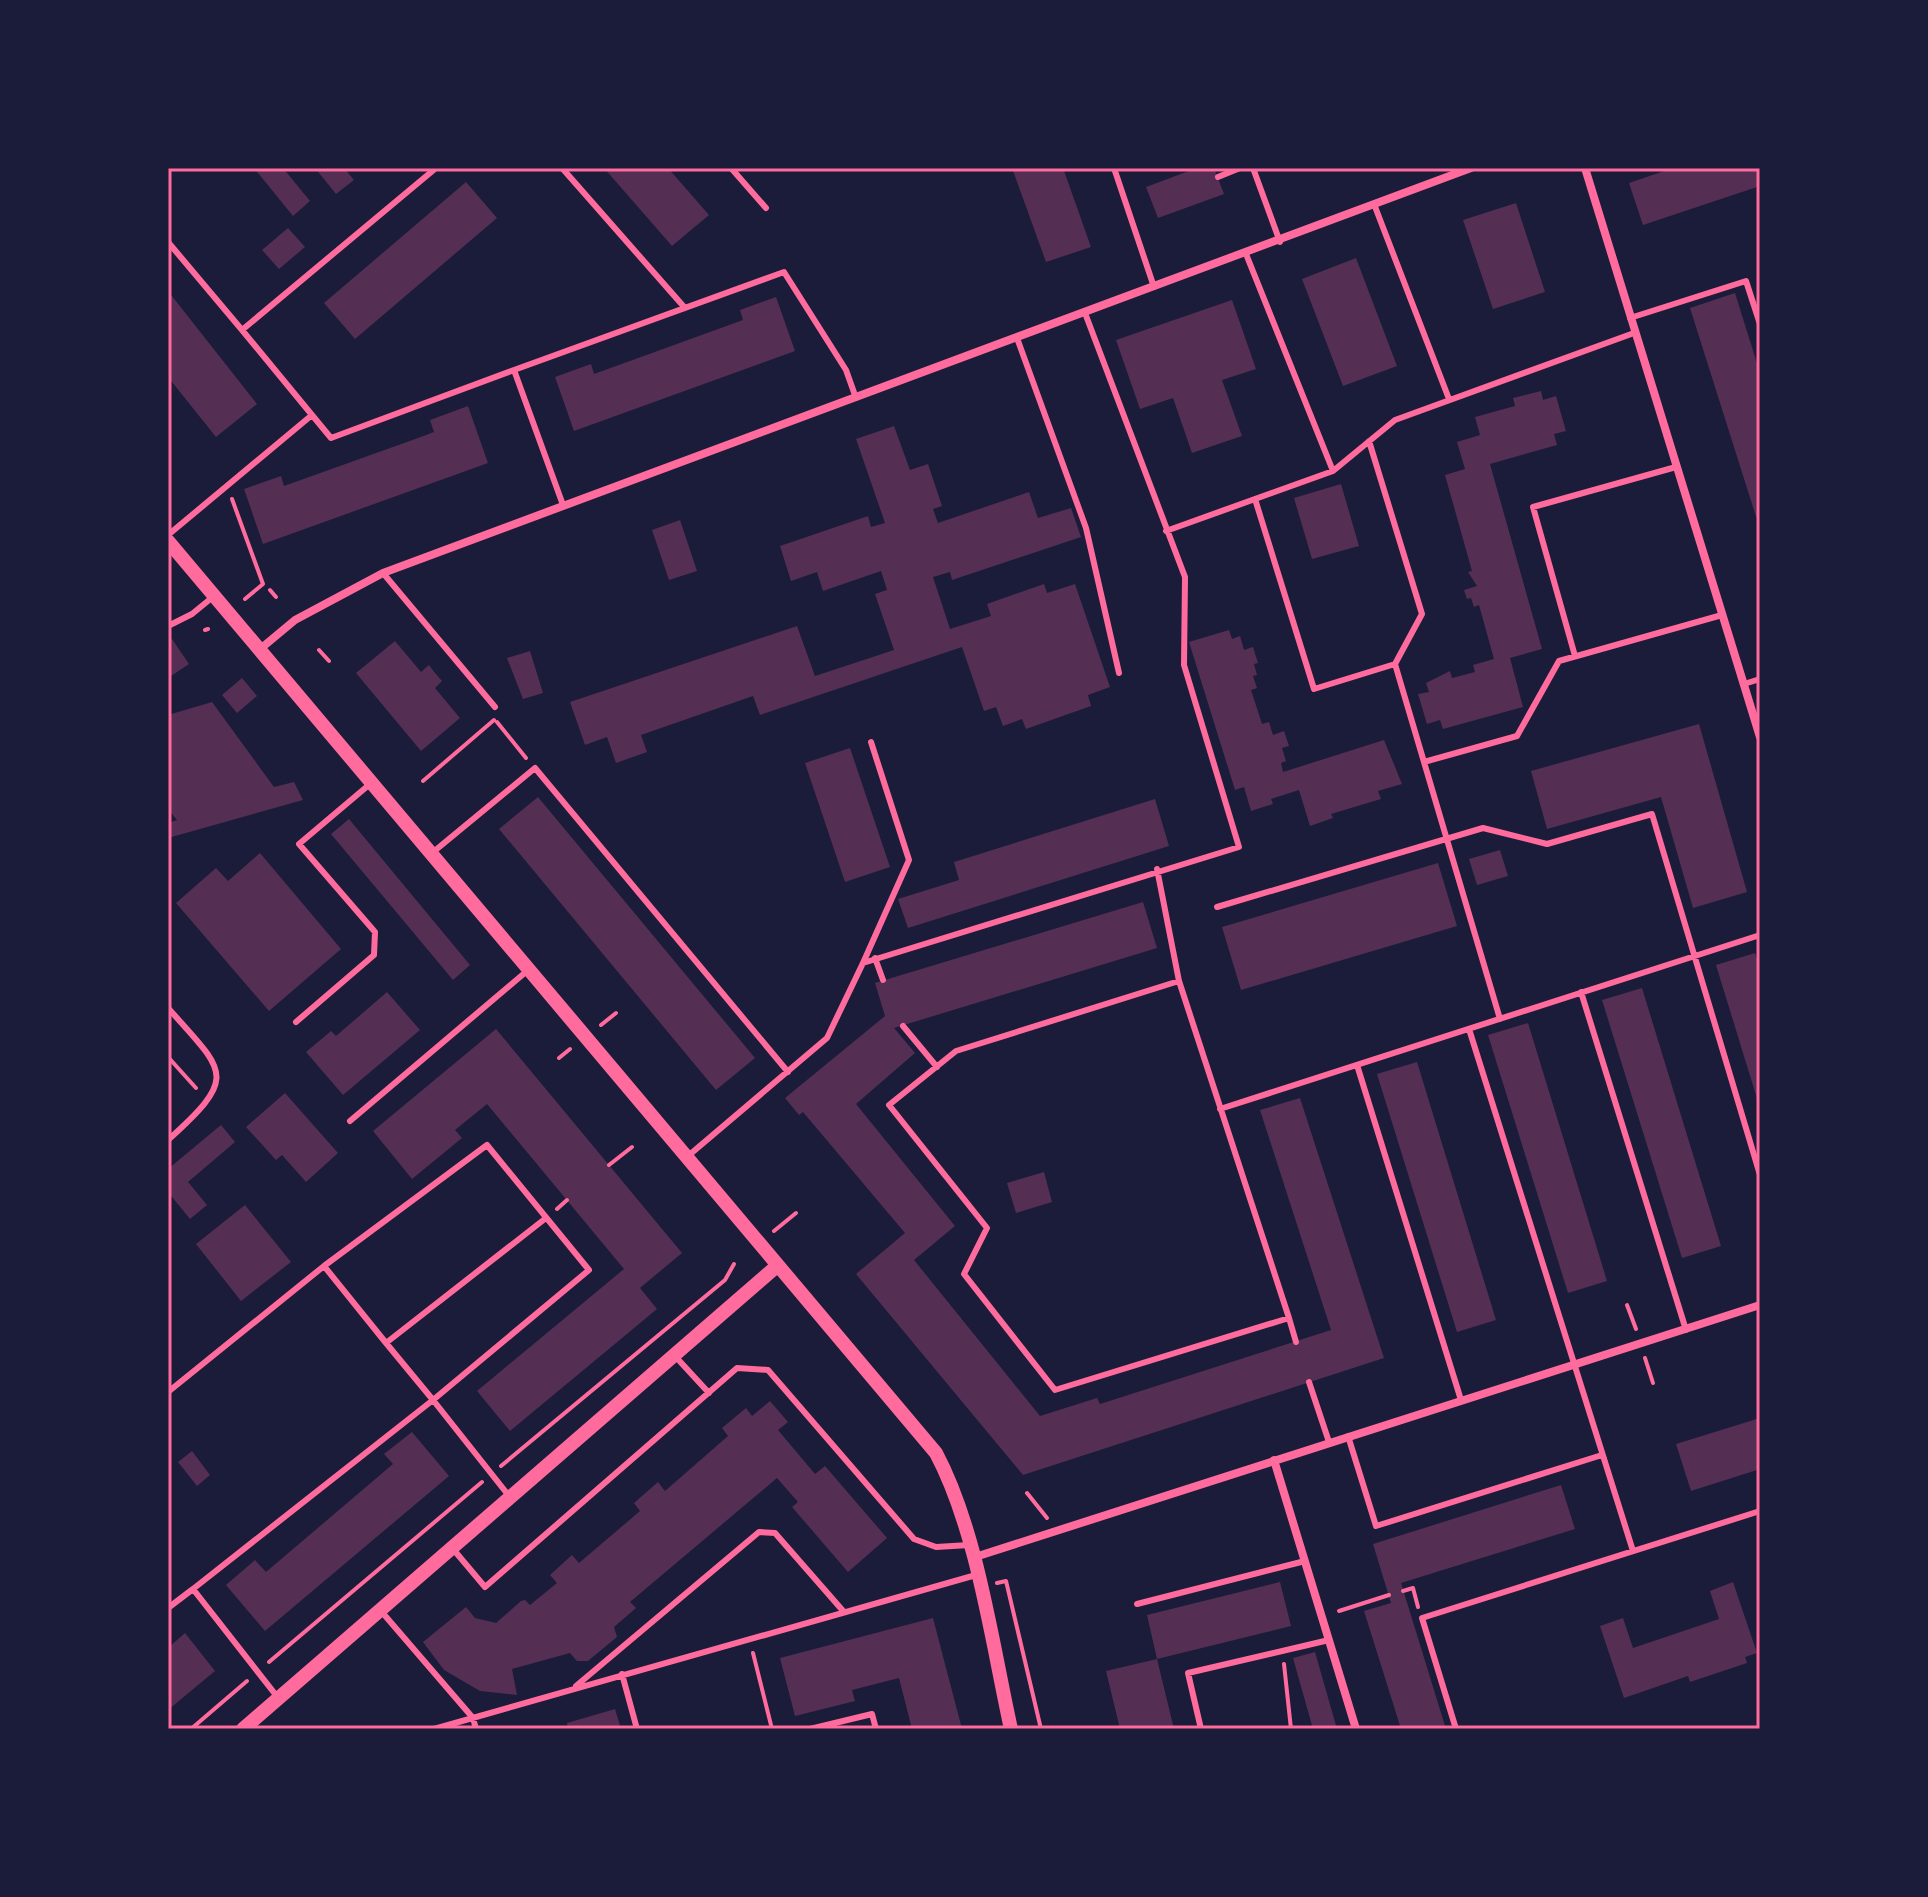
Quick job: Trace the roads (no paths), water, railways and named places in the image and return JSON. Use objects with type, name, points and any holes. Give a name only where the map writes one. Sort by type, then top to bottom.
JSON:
[{"type":"street","points":[[258,650],[295,620],[383,573],[1280,242],[1471,168]]},
{"type":"street","points":[[1585,168],[1760,737]]},
{"type":"street","points":[[168,541],[936,1453],[952,1484],[971,1551],[1011,1729]]},
{"type":"street","points":[[243,1729],[777,1266]]},
{"type":"street","points":[[971,1551],[1274,1460],[1760,1305]]},
{"type":"street","points":[[1274,1460],[1356,1729]]},
{"type":"lane","points":[[242,330],[436,168]]},
{"type":"lane","points":[[562,168],[685,308]]},
{"type":"lane","points":[[731,168],[766,208]]},
{"type":"lane","points":[[1114,168],[1154,287]]},
{"type":"lane","points":[[1218,177],[1240,168]]},
{"type":"lane","points":[[1253,168],[1280,242]]},
{"type":"lane","points":[[1374,204],[1449,399]]},
{"type":"lane","points":[[168,242],[331,438],[784,272],[846,370],[856,398]]},
{"type":"lane","points":[[1246,254],[1333,471]]},
{"type":"lane","points":[[1630,318],[1746,281],[1760,324]]},
{"type":"lane","points":[[863,963],[1157,869],[1239,847],[1184,665],[1185,577],[1085,313]]},
{"type":"lane","points":[[1166,531],[1333,471],[1395,420],[1634,333]]},
{"type":"lane","points":[[1017,338],[1086,528],[1119,673]]},
{"type":"lane","points":[[514,370],[563,505]]},
{"type":"lane","points":[[168,535],[312,415]]},
{"type":"lane","points":[[1255,499],[1314,689],[1395,664],[1422,614],[1369,441]]},
{"type":"lane","points":[[1575,656],[1533,507],[1676,467]]},
{"type":"lane","points":[[383,573],[495,707]]},
{"type":"lane","points":[[168,626],[192,614],[214,596]]},
{"type":"lane","points":[[1424,762],[1517,736],[1559,661],[1722,615]]},
{"type":"lane","points":[[1395,664],[1500,1019]]},
{"type":"lane","points":[[1744,684],[1760,679]]},
{"type":"lane","points":[[685,1158],[827,1038],[863,963],[909,860],[871,742]]},
{"type":"lane","points":[[430,855],[535,768],[788,1072]]},
{"type":"lane","points":[[296,1022],[374,955],[375,932],[299,844],[370,784]]},
{"type":"lane","points":[[1217,907],[1483,828],[1547,844],[1652,814],[1692,957],[1760,1175]]},
{"type":"lane","points":[[1157,869],[1179,981],[1296,1342]]},
{"type":"lane","points":[[1220,1109],[1760,935]]},
{"type":"lane","points":[[875,958],[883,980]]},
{"type":"lane","points":[[350,1121],[527,971]]},
{"type":"lane","points":[[1179,981],[956,1051],[889,1105],[987,1228],[964,1274],[1055,1390],[1289,1318]]},
{"type":"lane","points":[[1581,992],[1686,1330]]},
{"type":"lane","points":[[168,1008],[215,1061],[217,1075],[208,1101],[168,1140]]},
{"type":"lane","points":[[903,1026],[937,1067]]},
{"type":"lane","points":[[1469,1029],[1633,1551]]},
{"type":"lane","points":[[1357,1065],[1461,1400]]},
{"type":"lane","points":[[168,1392],[324,1266],[487,1145],[589,1270],[433,1400],[168,1608]]},
{"type":"lane","points":[[386,1343],[546,1218]]},
{"type":"lane","points":[[324,1266],[511,1498]]},
{"type":"lane","points":[[674,1355],[709,1393]]},
{"type":"lane","points":[[453,1549],[485,1587],[737,1368],[768,1370],[914,1539],[936,1547],[971,1551]]},
{"type":"lane","points":[[1309,1382],[1329,1442]]},
{"type":"lane","points":[[1348,1436],[1376,1526],[1602,1455]]},
{"type":"lane","points":[[1456,1729],[1422,1618],[1760,1511]]},
{"type":"lane","points":[[573,1688],[759,1532],[775,1533],[844,1612]]},
{"type":"lane","points":[[1137,1604],[1305,1561]]},
{"type":"lane","points":[[434,1729],[976,1575]]},
{"type":"lane","points":[[193,1589],[279,1699]]},
{"type":"lane","points":[[381,1611],[473,1718],[476,1729]]},
{"type":"lane","points":[[1201,1729],[1188,1673],[1329,1640]]},
{"type":"lane","points":[[622,1674],[637,1729]]},
{"type":"lane","points":[[810,1729],[872,1714],[876,1729]]}]
